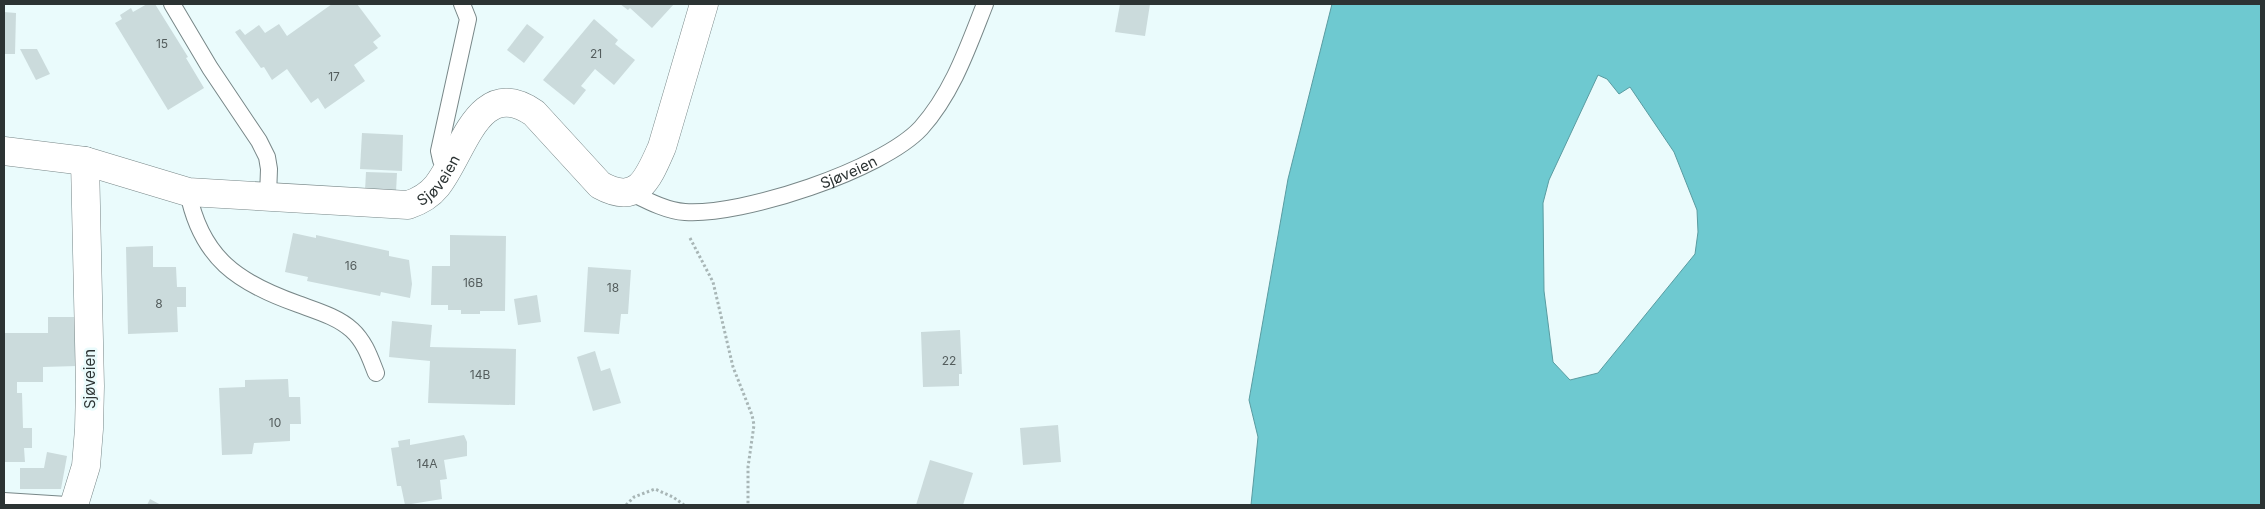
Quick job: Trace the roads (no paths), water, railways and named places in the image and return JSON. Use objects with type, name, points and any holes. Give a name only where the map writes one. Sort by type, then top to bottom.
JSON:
[{"type":"street","points":[[632,192],[642,184],[652,169],[662,147],[704,4]]},
{"type":"street","name":"Sjøveien","points":[[4,151],[85,161],[188,192],[408,205],[426,197],[448,169],[478,119],[488,108],[498,102],[510,102],[521,104],[534,113],[600,185],[612,192],[623,194],[632,192]]},
{"type":"street","name":"Sjøveien","points":[[74,505],[86,466],[89,429],[90,386],[85,161]]},
{"type":"lane","points":[[172,4],[210,68],[259,140],[266,156],[268,196]]},
{"type":"lane","points":[[448,169],[441,160],[439,151],[468,19],[462,4]]},
{"type":"lane","name":"Sjøveien","points":[[632,192],[650,202],[683,212],[711,212],[763,202],[816,185],[902,145],[920,129],[933,113],[959,70],[985,4]]},
{"type":"lane","points":[[188,192],[192,213],[199,229],[226,268],[264,293],[339,320],[353,331],[367,349],[376,373]]},
{"type":"lane","points":[[4,500],[67,505]]},
{"type":"water","points":[[1332,4],[2261,4],[2261,505],[1251,505],[1258,437],[1249,400],[1288,179]],"holes":[[[1598,75],[1607,79],[1619,94],[1630,87],[1674,152],[1697,210],[1698,232],[1695,254],[1598,373],[1570,380],[1553,362],[1544,291],[1543,203],[1549,180]]]}]
